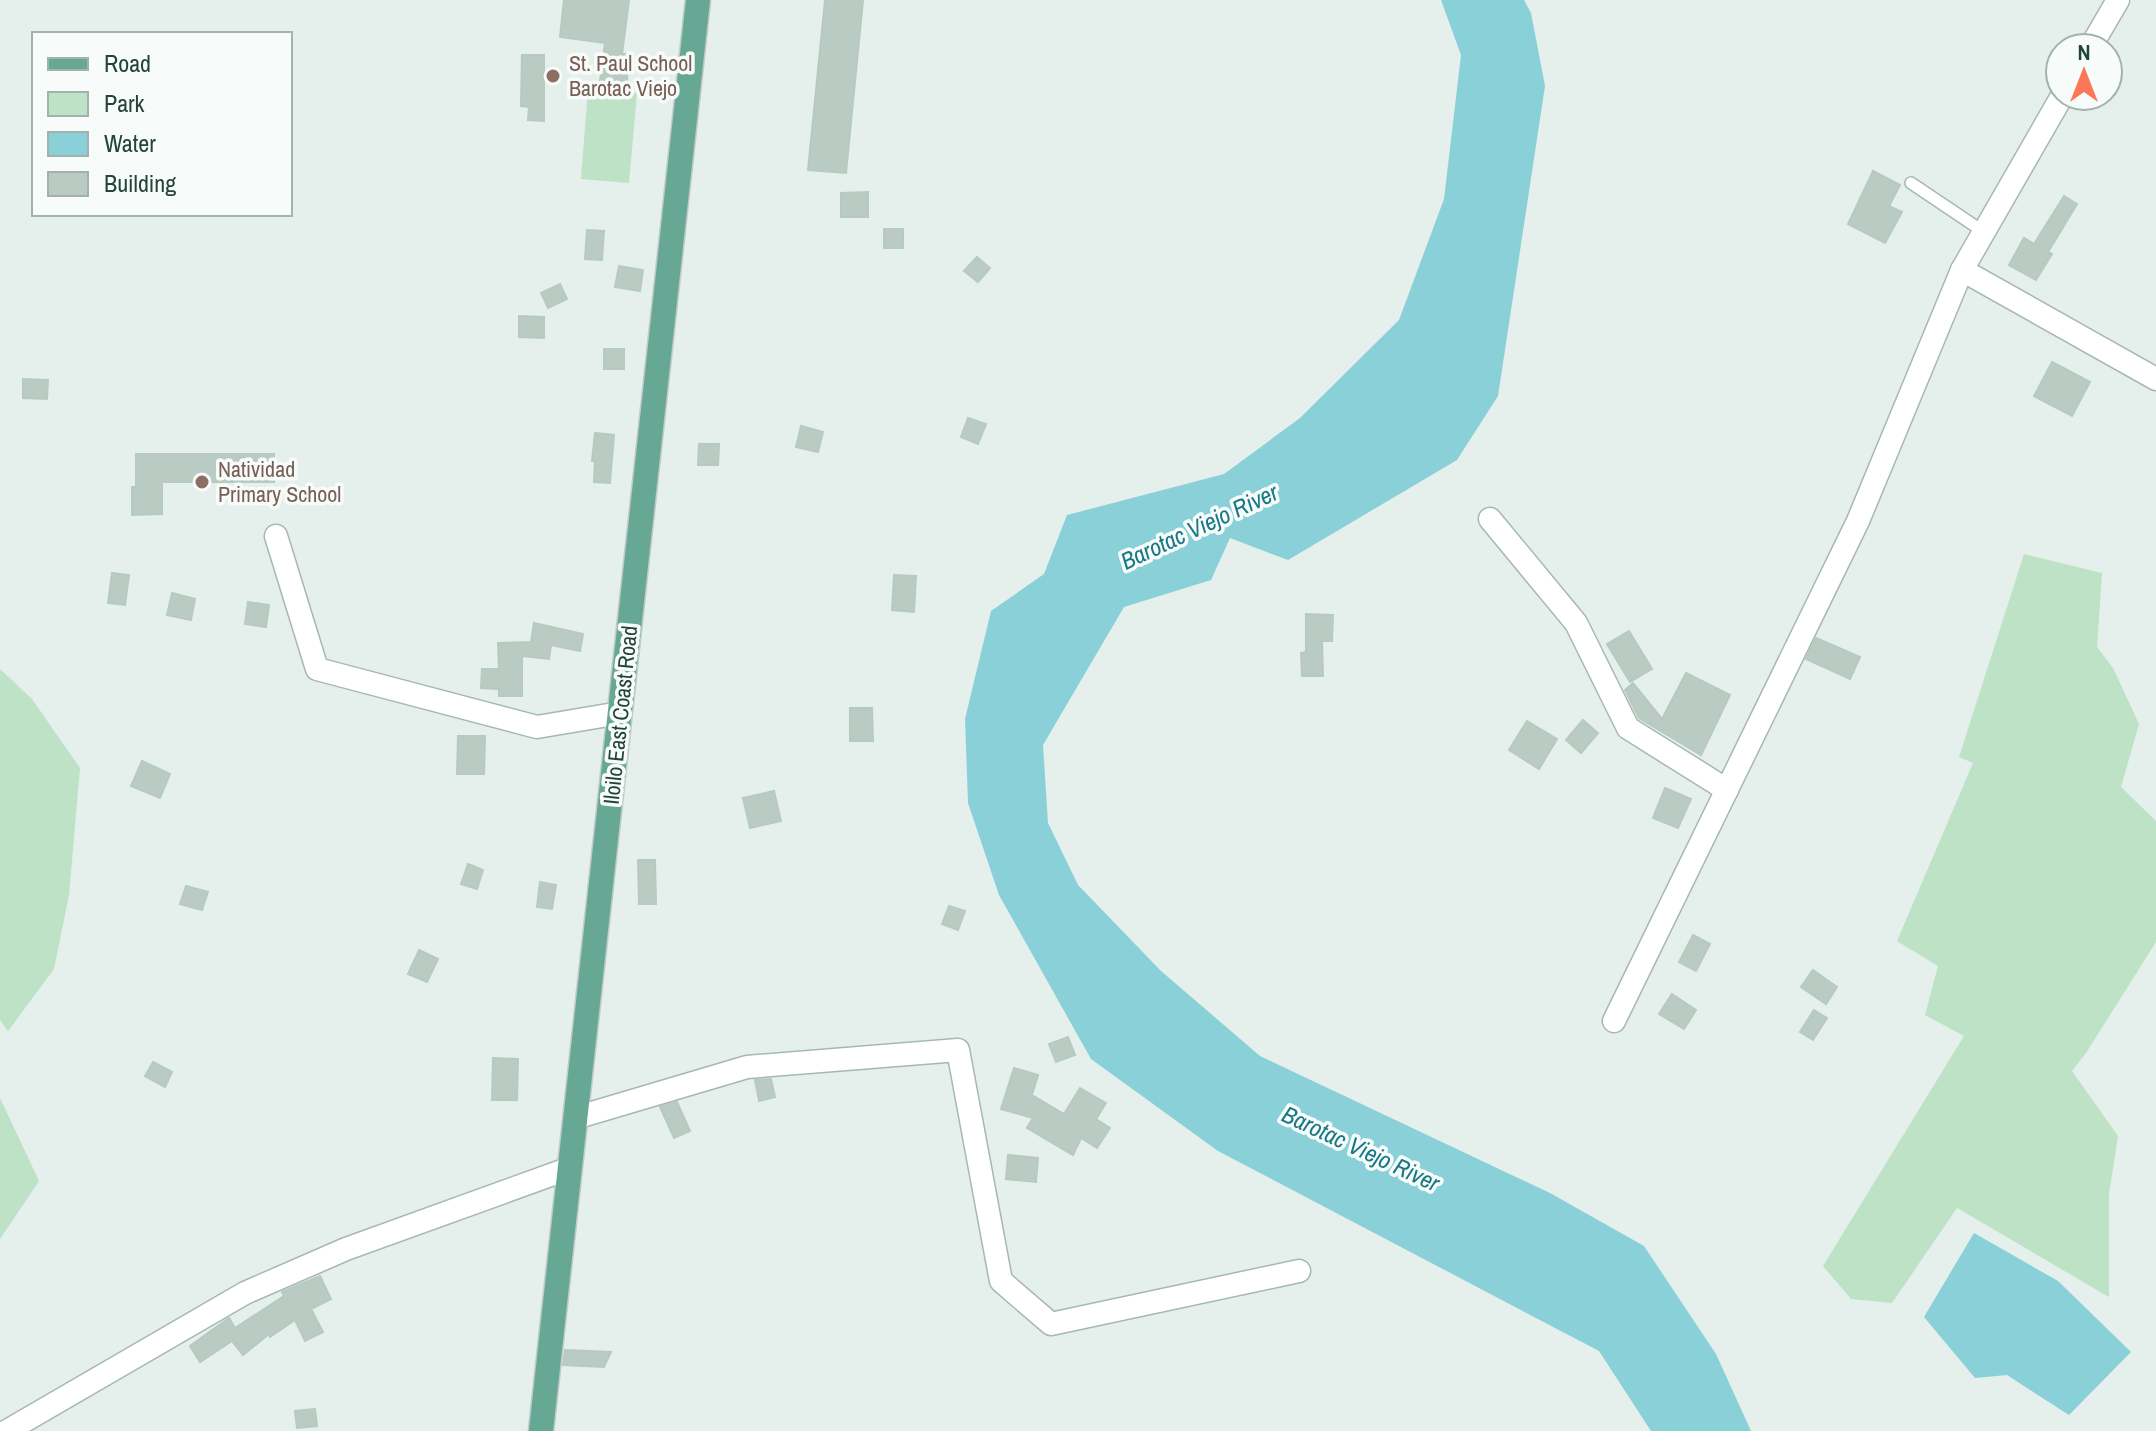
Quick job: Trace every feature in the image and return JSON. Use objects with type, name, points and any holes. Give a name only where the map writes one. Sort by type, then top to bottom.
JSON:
[{"type":"main road","name":"Iloilo East Coast Road","points":[[541,1431],[698,0]]},
{"type":"street","points":[[2099,32],[2118,0]]},
{"type":"street","points":[[1614,1021],[1858,521],[1962,270],[2053,112]]},
{"type":"street","points":[[1962,270],[2156,379]]},
{"type":"street","points":[[1490,519],[1576,623],[1628,728],[1727,790]]},
{"type":"street","points":[[276,536],[317,669],[537,727],[620,713]]},
{"type":"street","points":[[575,1118],[747,1067],[958,1050],[1001,1281],[1051,1324],[1299,1271]]},
{"type":"street","points":[[7,1431],[245,1293],[346,1249],[570,1168]]},
{"type":"lane","points":[[1911,183],[1984,232]]},
{"type":"green space","points":[[588,89],[637,93],[629,183],[581,179]]},
{"type":"green space","points":[[2024,554],[2102,573],[2097,647],[2113,668],[2139,724],[2121,787],[2156,821],[2156,942],[2072,1071],[2118,1136],[2109,1194],[2109,1297],[1957,1208],[1892,1303],[1851,1299],[1823,1266],[1964,1036],[1925,1015],[1938,966],[1897,941],[1973,763],[1959,757]]},
{"type":"green space","points":[[0,669],[32,699],[80,768],[69,895],[54,969],[8,1031],[0,1020]]},
{"type":"green space","points":[[0,1098],[39,1181],[0,1239]]},
{"type":"water","name":"Barotac Viejo River","points":[[1441,0],[1524,0],[1531,13],[1545,86],[1498,396],[1457,460],[1288,560],[1230,538],[1211,580],[1124,607],[1043,745],[1048,823],[1078,885],[1161,971],[1260,1056],[1550,1193],[1644,1246],[1716,1354],[1751,1431],[1651,1431],[1599,1351],[1218,1151],[1091,1059],[999,895],[968,803],[965,719],[991,611],[1044,574],[1067,515],[1224,474],[1300,418],[1399,320],[1444,199],[1461,55]]},
{"type":"water","points":[[1974,1233],[2058,1281],[2131,1352],[2069,1415],[2007,1375],[1975,1378],[1924,1317]]},
{"type":"building","points":[[564,0],[629,0],[622,54],[628,54],[627,82],[600,81],[605,43],[560,37]]},
{"type":"building","points":[[825,0],[863,0],[846,173],[808,170]]},
{"type":"building","points":[[522,55],[544,55],[544,121],[528,120],[529,107],[521,106]]},
{"type":"building","points":[[1873,171],[1900,185],[1889,206],[1902,212],[1885,243],[1848,224]]},
{"type":"building","points":[[868,192],[868,217],[841,217],[841,193]]},
{"type":"building","points":[[2064,196],[2077,204],[2048,252],[2052,254],[2036,280],[2009,265],[2024,238],[2034,244]]},
{"type":"building","points":[[884,229],[903,229],[903,248],[884,248]]},
{"type":"building","points":[[587,230],[604,231],[602,260],[585,259]]},
{"type":"building","points":[[977,257],[990,268],[978,282],[964,271]]},
{"type":"building","points":[[619,266],[643,270],[640,291],[615,287]]},
{"type":"building","points":[[560,284],[567,299],[548,308],[541,293]]},
{"type":"building","points":[[519,316],[544,317],[544,338],[519,337]]},
{"type":"building","points":[[604,349],[624,349],[624,369],[604,369]]},
{"type":"building","points":[[2052,362],[2090,382],[2072,416],[2034,396]]},
{"type":"building","points":[[23,379],[48,380],[47,399],[23,398]]},
{"type":"building","points":[[968,418],[986,424],[978,444],[961,437]]},
{"type":"building","points":[[801,426],[823,432],[818,452],[796,447]]},
{"type":"building","points":[[595,433],[614,435],[610,483],[594,482],[595,461],[592,461]]},
{"type":"building","points":[[699,444],[719,444],[718,465],[698,465]]},
{"type":"building","points":[[136,454],[274,454],[274,482],[162,482],[162,514],[132,515]]},
{"type":"building","points":[[112,573],[129,575],[125,605],[108,603]]},
{"type":"building","points":[[894,575],[916,576],[914,612],[892,610]]},
{"type":"building","points":[[172,593],[195,599],[191,620],[167,615]]},
{"type":"building","points":[[248,602],[269,605],[266,627],[245,624]]},
{"type":"building","points":[[1306,614],[1333,615],[1332,641],[1322,641],[1323,676],[1302,676],[1301,653],[1306,652]]},
{"type":"building","points":[[534,623],[583,634],[580,651],[551,645],[549,659],[522,656],[522,696],[499,696],[499,689],[481,688],[482,669],[499,669],[498,643],[531,642]]},
{"type":"building","points":[[1629,631],[1652,669],[1630,682],[1607,644]]},
{"type":"building","points":[[1816,638],[1860,657],[1850,679],[1806,659]]},
{"type":"building","points":[[1686,673],[1730,695],[1701,755],[1639,718],[1625,690],[1633,683],[1662,719]]},
{"type":"building","points":[[850,708],[872,708],[873,741],[850,741]]},
{"type":"building","points":[[1583,720],[1598,733],[1581,753],[1566,740]]},
{"type":"building","points":[[1527,721],[1557,739],[1539,769],[1509,750]]},
{"type":"building","points":[[458,736],[485,736],[484,774],[457,774]]},
{"type":"building","points":[[142,761],[170,774],[160,798],[131,786]]},
{"type":"building","points":[[1665,788],[1691,799],[1678,828],[1653,818]]},
{"type":"building","points":[[774,791],[781,821],[750,828],[743,798]]},
{"type":"building","points":[[638,860],[655,860],[656,904],[639,904]]},
{"type":"building","points":[[468,864],[483,870],[477,889],[461,884]]},
{"type":"building","points":[[540,882],[556,885],[552,909],[537,907]]},
{"type":"building","points":[[186,886],[208,892],[202,910],[180,904]]},
{"type":"building","points":[[949,906],[965,911],[958,930],[942,924]]},
{"type":"building","points":[[1693,935],[1710,944],[1696,971],[1679,962]]},
{"type":"building","points":[[419,950],[438,959],[427,982],[408,974]]},
{"type":"building","points":[[1813,970],[1837,987],[1826,1004],[1801,987]]},
{"type":"building","points":[[1672,994],[1696,1010],[1684,1029],[1659,1014]]},
{"type":"building","points":[[1814,1010],[1827,1018],[1813,1040],[1800,1032]]},
{"type":"building","points":[[1068,1037],[1075,1055],[1056,1062],[1049,1044]]},
{"type":"building","points":[[493,1058],[518,1059],[517,1100],[492,1100]]},
{"type":"building","points":[[153,1062],[172,1072],[165,1087],[145,1076]]},
{"type":"building","points":[[1014,1068],[1038,1075],[1032,1095],[1064,1114],[1080,1088],[1106,1103],[1096,1119],[1110,1128],[1097,1148],[1081,1138],[1073,1155],[1027,1128],[1033,1118],[1001,1109]]},
{"type":"building","points":[[771,1079],[775,1097],[759,1101],[755,1080]]},
{"type":"building","points":[[677,1102],[690,1131],[674,1138],[660,1107]]},
{"type":"building","points":[[1008,1155],[1038,1158],[1036,1182],[1006,1179]]},
{"type":"building","points":[[320,1276],[331,1299],[311,1309],[323,1332],[305,1341],[295,1320],[270,1337],[269,1334],[243,1355],[232,1341],[200,1362],[190,1346],[229,1318],[235,1328],[284,1296],[282,1292]]},
{"type":"building","points":[[565,1350],[611,1352],[604,1367],[563,1365]]},
{"type":"building","points":[[315,1409],[317,1426],[297,1428],[295,1411]]},
{"type":"place","name":"St. Paul School Barotac Viejo","points":[[553,76]]},
{"type":"place","name":"Natividad Primary School","points":[[202,482]]}]
